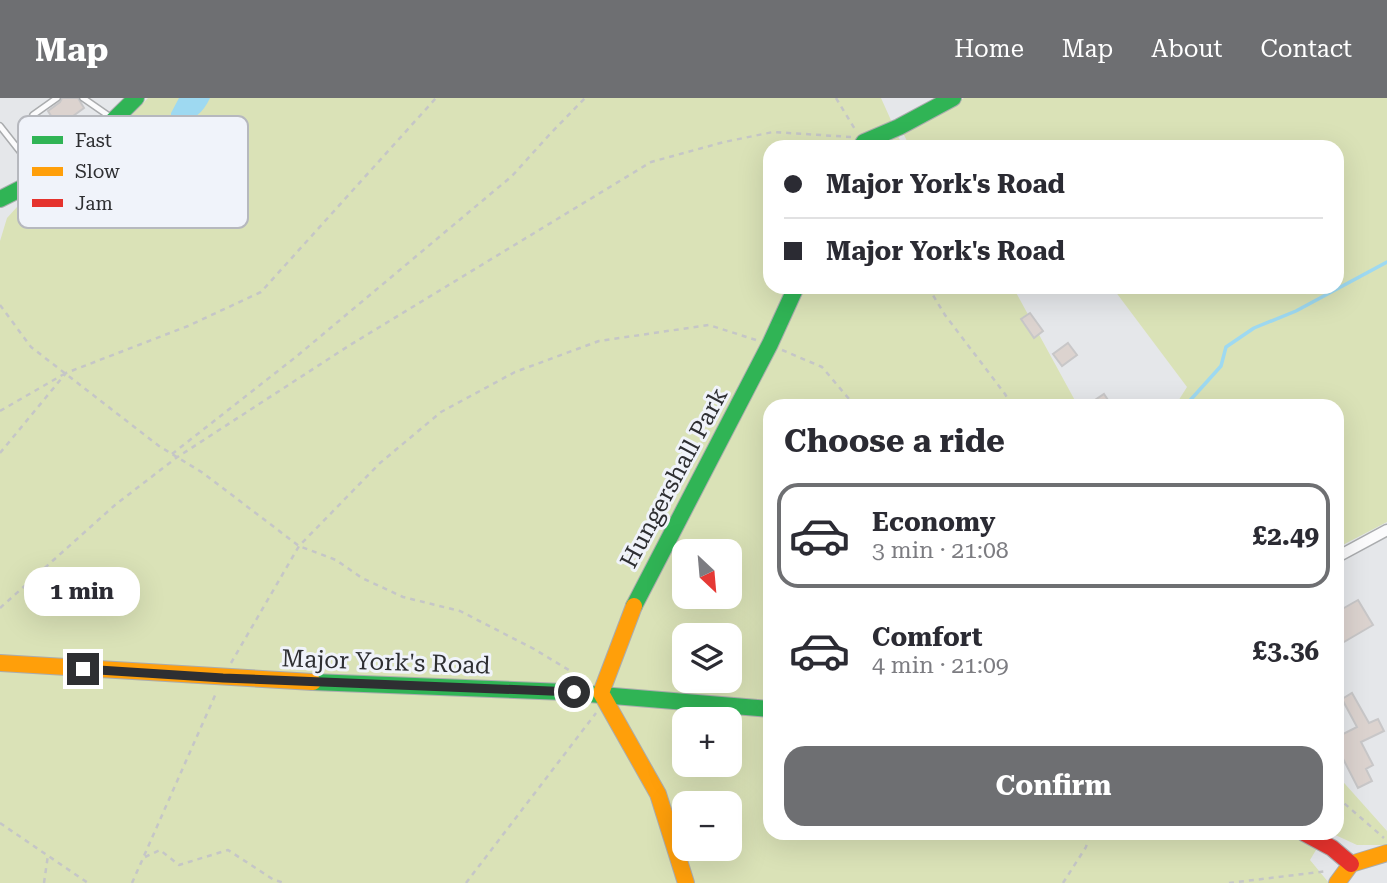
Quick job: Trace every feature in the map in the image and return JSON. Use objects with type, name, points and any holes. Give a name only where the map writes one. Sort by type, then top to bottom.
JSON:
[{"type":"main road","points":[[118,116],[136,98]]},
{"type":"main road","points":[[872,140],[953,98]]},
{"type":"main road","points":[[0,199],[18,190]]},
{"type":"main road","name":"Hungershall Park","points":[[601,693],[635,603],[770,344],[793,294]]},
{"type":"main road","name":"Major York's Road","points":[[0,663],[223,678],[601,693],[763,708]]},
{"type":"main road","points":[[601,693],[657,794],[686,883]]},
{"type":"main road","points":[[1317,840],[1351,864]]},
{"type":"main road","points":[[1337,883],[1351,864],[1387,853]]},
{"type":"street","points":[[1344,553],[1387,530]]},
{"type":"lane","points":[[34,116],[57,98]]},
{"type":"lane","points":[[83,98],[108,116]]},
{"type":"lane","points":[[0,126],[18,149]]},
{"type":"path","points":[[0,411],[66,373],[188,326],[261,292],[436,98]]},
{"type":"path","points":[[171,455],[287,364],[512,176],[585,98]]},
{"type":"path","points":[[836,98],[859,140]]},
{"type":"path","points":[[0,608],[115,505],[176,458],[350,345],[651,162],[773,132],[849,137],[854,140]]},
{"type":"path","points":[[932,294],[1008,399]]},
{"type":"path","points":[[0,305],[31,347],[171,455],[202,473],[299,546],[336,560],[362,578],[403,597],[460,611],[534,649],[601,693],[596,715],[466,883]]},
{"type":"path","points":[[132,883],[223,678],[299,546],[380,463],[441,412],[515,372],[599,341],[709,325],[770,344],[822,367],[849,399]]},
{"type":"path","points":[[0,453],[66,373]]},
{"type":"path","points":[[1344,803],[1387,841]]},
{"type":"path","points":[[0,822],[88,883]]},
{"type":"path","points":[[1063,883],[1088,840]]},
{"type":"path","points":[[144,857],[160,850],[179,865],[228,850],[274,880],[285,883]]},
{"type":"path","points":[[44,883],[48,855]]},
{"type":"path","points":[[1229,883],[1339,870],[1351,864]]},
{"type":"green space","points":[[148,98],[881,98],[900,140],[763,140],[763,294],[1017,294],[1074,399],[763,399],[763,840],[1322,840],[1310,860],[1329,883],[0,883],[0,241],[7,218],[18,206],[18,228],[248,228],[248,116],[131,116]]},
{"type":"green space","points":[[964,98],[1387,98],[1387,522],[1344,544],[1344,399],[1179,399],[1187,387],[1117,294],[1344,294],[1344,140],[906,140],[903,133]]},
{"type":"green space","points":[[1344,783],[1387,831],[1387,845],[1357,845],[1344,839]]},
{"type":"water","points":[[179,98],[210,98],[196,116],[171,116]]},
{"type":"building","points":[[62,98],[78,98],[84,108],[73,116],[51,116],[48,111]]},
{"type":"building","points":[[1030,313],[1043,331],[1034,338],[1021,319]]},
{"type":"building","points":[[1068,343],[1077,355],[1062,366],[1053,354]]},
{"type":"building","points":[[1358,600],[1373,625],[1344,642],[1344,608]]},
{"type":"building","points":[[1352,693],[1369,723],[1378,719],[1384,731],[1361,742],[1373,765],[1366,769],[1372,781],[1358,788],[1344,761],[1344,734],[1357,727],[1344,698]]},
{"type":"waterway","points":[[1344,285],[1387,262]]},
{"type":"waterway","points":[[1191,399],[1221,366],[1226,347],[1254,328],[1296,311],[1328,294]]},
{"type":"traffic: fast","points":[[117,116],[136,98]]},
{"type":"traffic: fast","points":[[869,140],[953,98]]},
{"type":"traffic: fast","points":[[0,199],[18,190]]},
{"type":"traffic: fast","points":[[634,606],[770,344],[793,294]]},
{"type":"traffic: fast","points":[[313,682],[565,692],[763,708]]},
{"type":"traffic: slow","points":[[634,606],[601,693],[658,794],[686,883]]},
{"type":"traffic: slow","points":[[0,663],[313,682]]},
{"type":"traffic: slow","points":[[1337,883],[1351,864],[1387,853]]},
{"type":"traffic: jam","points":[[1317,840],[1351,864]]},
{"type":"route","points":[[83,669],[223,678],[574,692]]}]
